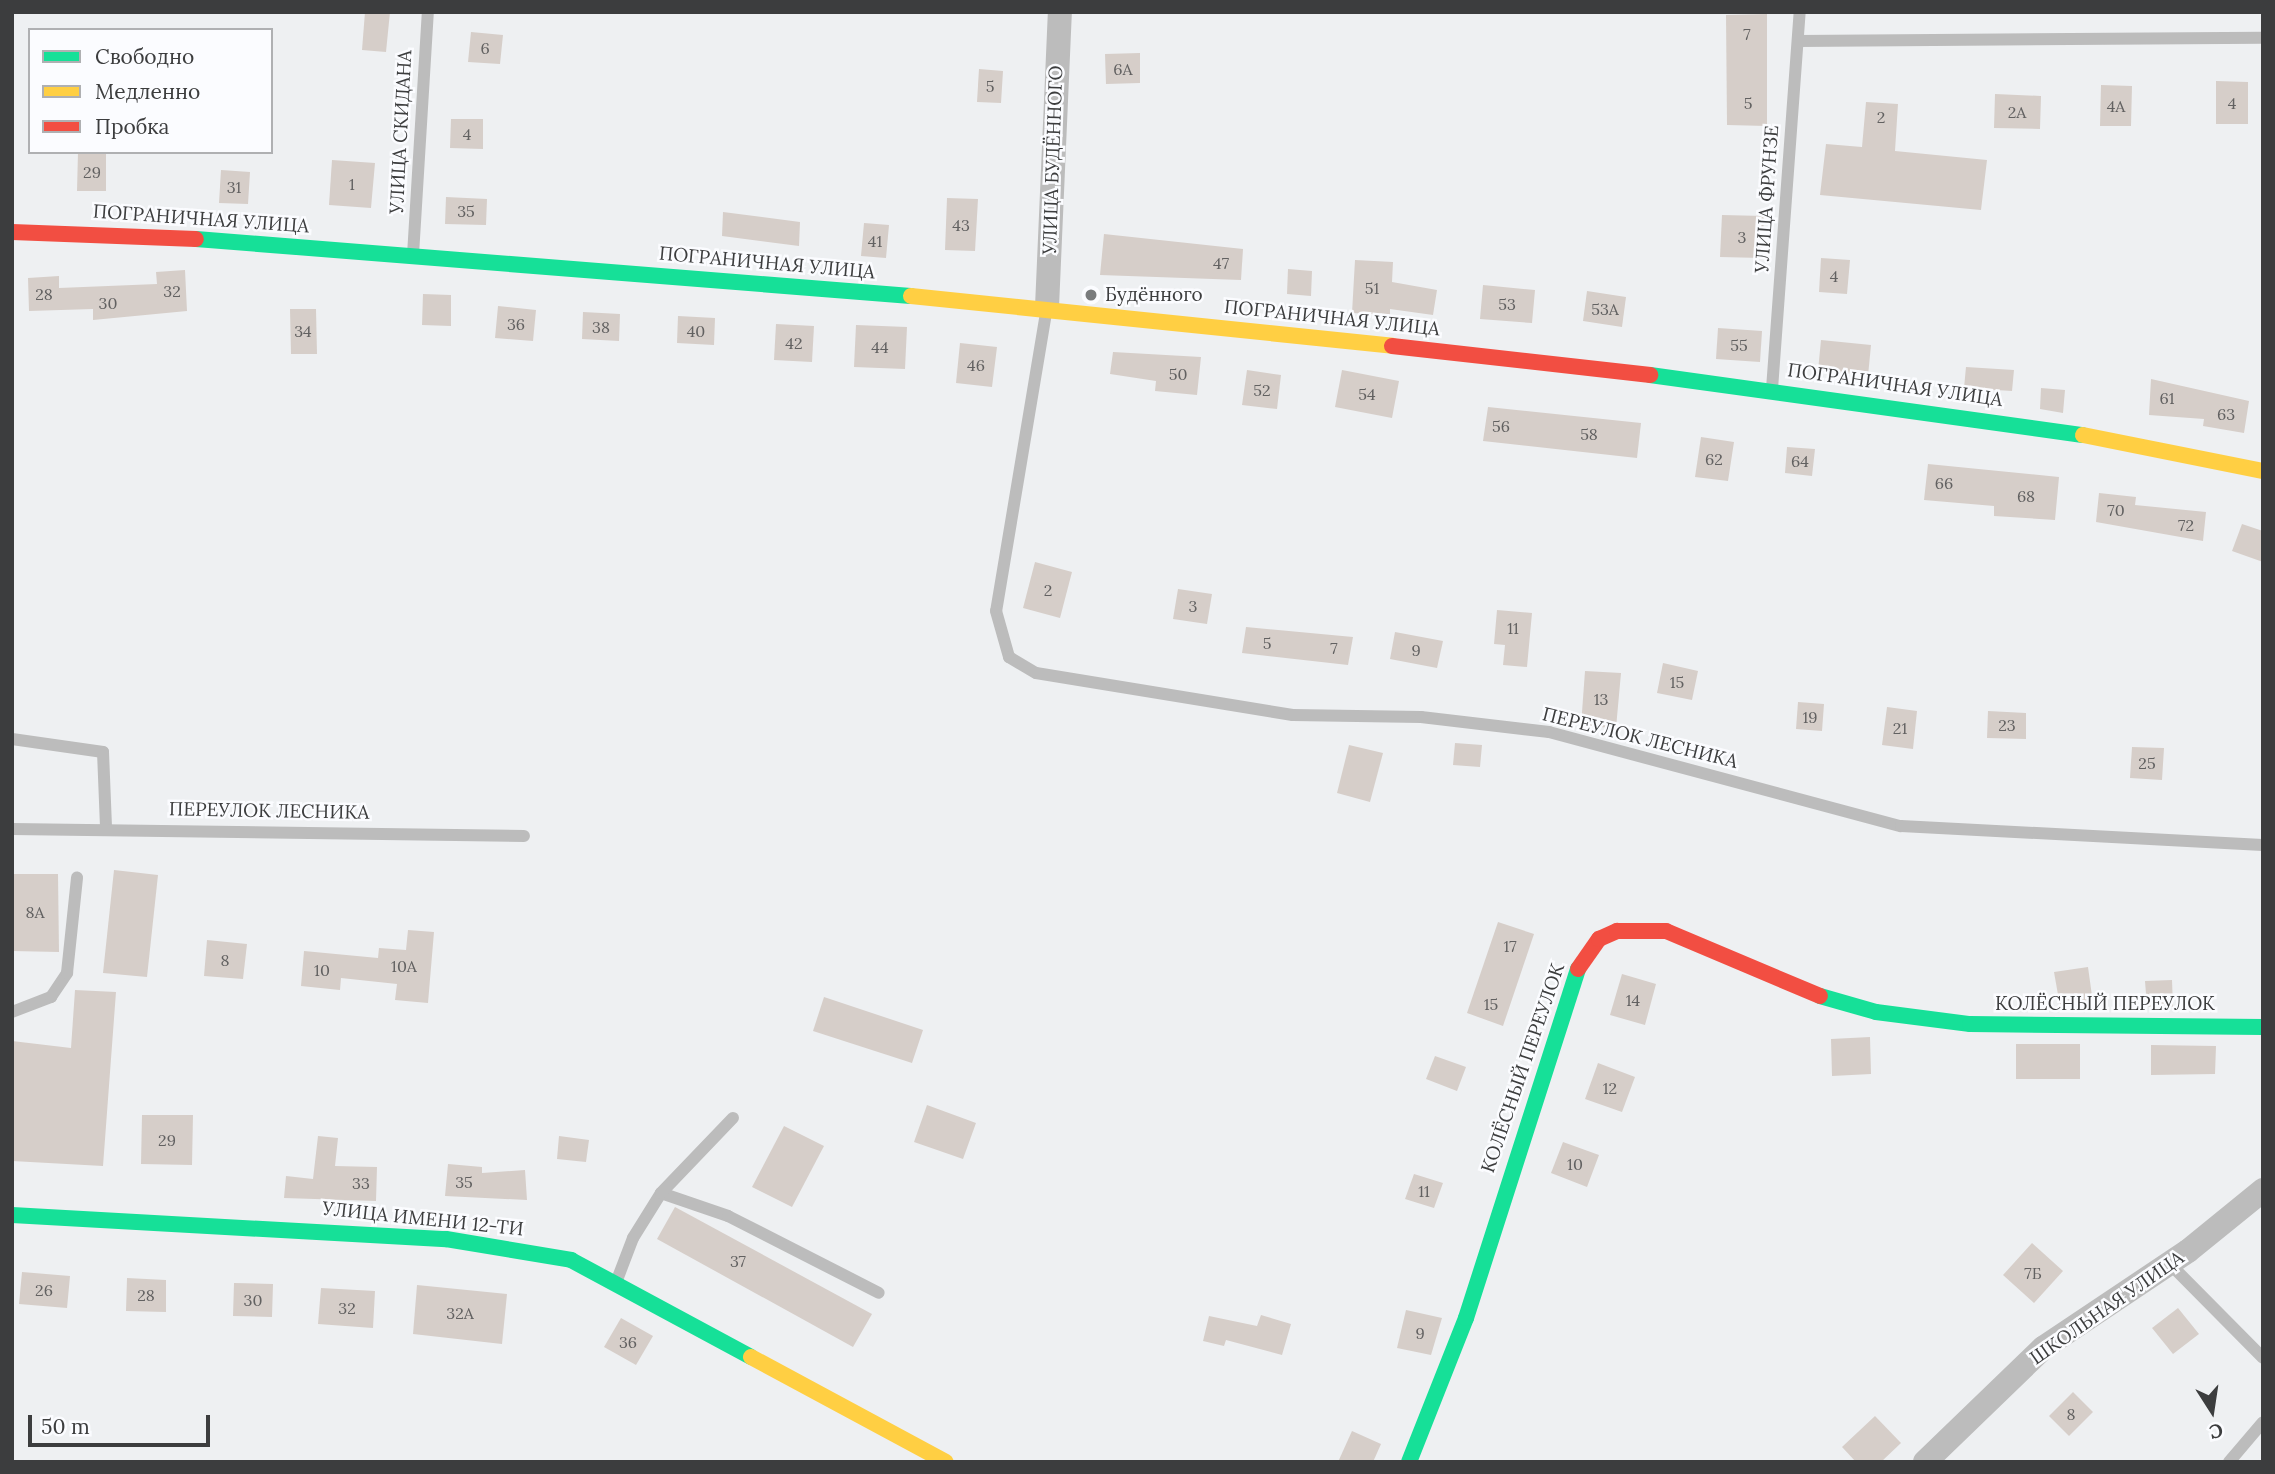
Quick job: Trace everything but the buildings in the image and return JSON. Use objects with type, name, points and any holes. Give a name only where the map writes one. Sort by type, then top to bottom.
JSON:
[{"type":"street","name":"УЛИЦА БУДЁННОГО","points":[[1047,307],[1059,12]]},
{"type":"street","name":"ПОГРАНИЧНАЯ УЛИЦА","points":[[12,232],[116,233],[1047,307],[1772,389],[2177,449],[2263,471]]},
{"type":"street","name":"КОЛЁСНЫЙ ПЕРЕУЛОК","points":[[1409,1462],[1466,1318],[1567,996],[1584,955],[1599,939],[1617,931],[1666,931],[1815,995],[1876,1012],[1970,1024],[2263,1027]]},
{"type":"street","name":"ШКОЛЬНАЯ УЛИЦА","points":[[1925,1462],[2043,1349],[2170,1264],[2263,1190]]},
{"type":"street","name":"УЛИЦА ИМЕНИ 12-ТИ","points":[[12,1214],[249,1224],[511,1246],[571,1260],[617,1280],[946,1462]]},
{"type":"lane","name":"УЛИЦА СКИДАНА","points":[[413,255],[428,12]]},
{"type":"lane","name":"УЛИЦА ФРУНЗЕ","points":[[1772,389],[1800,12]]},
{"type":"lane","points":[[1798,40],[2263,38]]},
{"type":"lane","name":"ПЕРЕУЛОК ЛЕСНИКА","points":[[1047,307],[996,611],[1009,657],[1071,682],[1293,715],[1421,717],[1549,732],[1901,826],[2263,845]]},
{"type":"lane","points":[[12,739],[103,752],[106,826]]},
{"type":"lane","name":"ПЕРЕУЛОК ЛЕСНИКА","points":[[12,829],[106,826],[524,836]]},
{"type":"lane","points":[[12,1012],[51,997],[67,972],[77,878]]},
{"type":"lane","points":[[617,1280],[633,1238],[661,1194],[733,1118]]},
{"type":"lane","points":[[661,1194],[729,1216],[879,1293]]},
{"type":"lane","points":[[2170,1264],[2263,1358]]},
{"type":"lane","points":[[2229,1462],[2263,1422]]},
{"type":"traffic: fast","points":[[196,239],[911,296]]},
{"type":"traffic: fast","points":[[1650,375],[2083,435]]},
{"type":"traffic: fast","points":[[1409,1462],[1466,1318],[1578,969]]},
{"type":"traffic: fast","points":[[1820,996],[1876,1012],[1970,1024],[2263,1027]]},
{"type":"traffic: fast","points":[[12,1215],[446,1239],[571,1260],[751,1357]]},
{"type":"traffic: slow","points":[[911,296],[1392,346]]},
{"type":"traffic: slow","points":[[2083,435],[2263,471]]},
{"type":"traffic: slow","points":[[751,1357],[946,1462]]},
{"type":"traffic: jam","points":[[12,232],[196,239]]},
{"type":"traffic: jam","points":[[1392,346],[1650,375]]},
{"type":"traffic: jam","points":[[1578,969],[1599,939],[1617,931],[1666,931],[1820,996]]},
{"type":"place","name":"Будённого","points":[[1091,295]]}]
